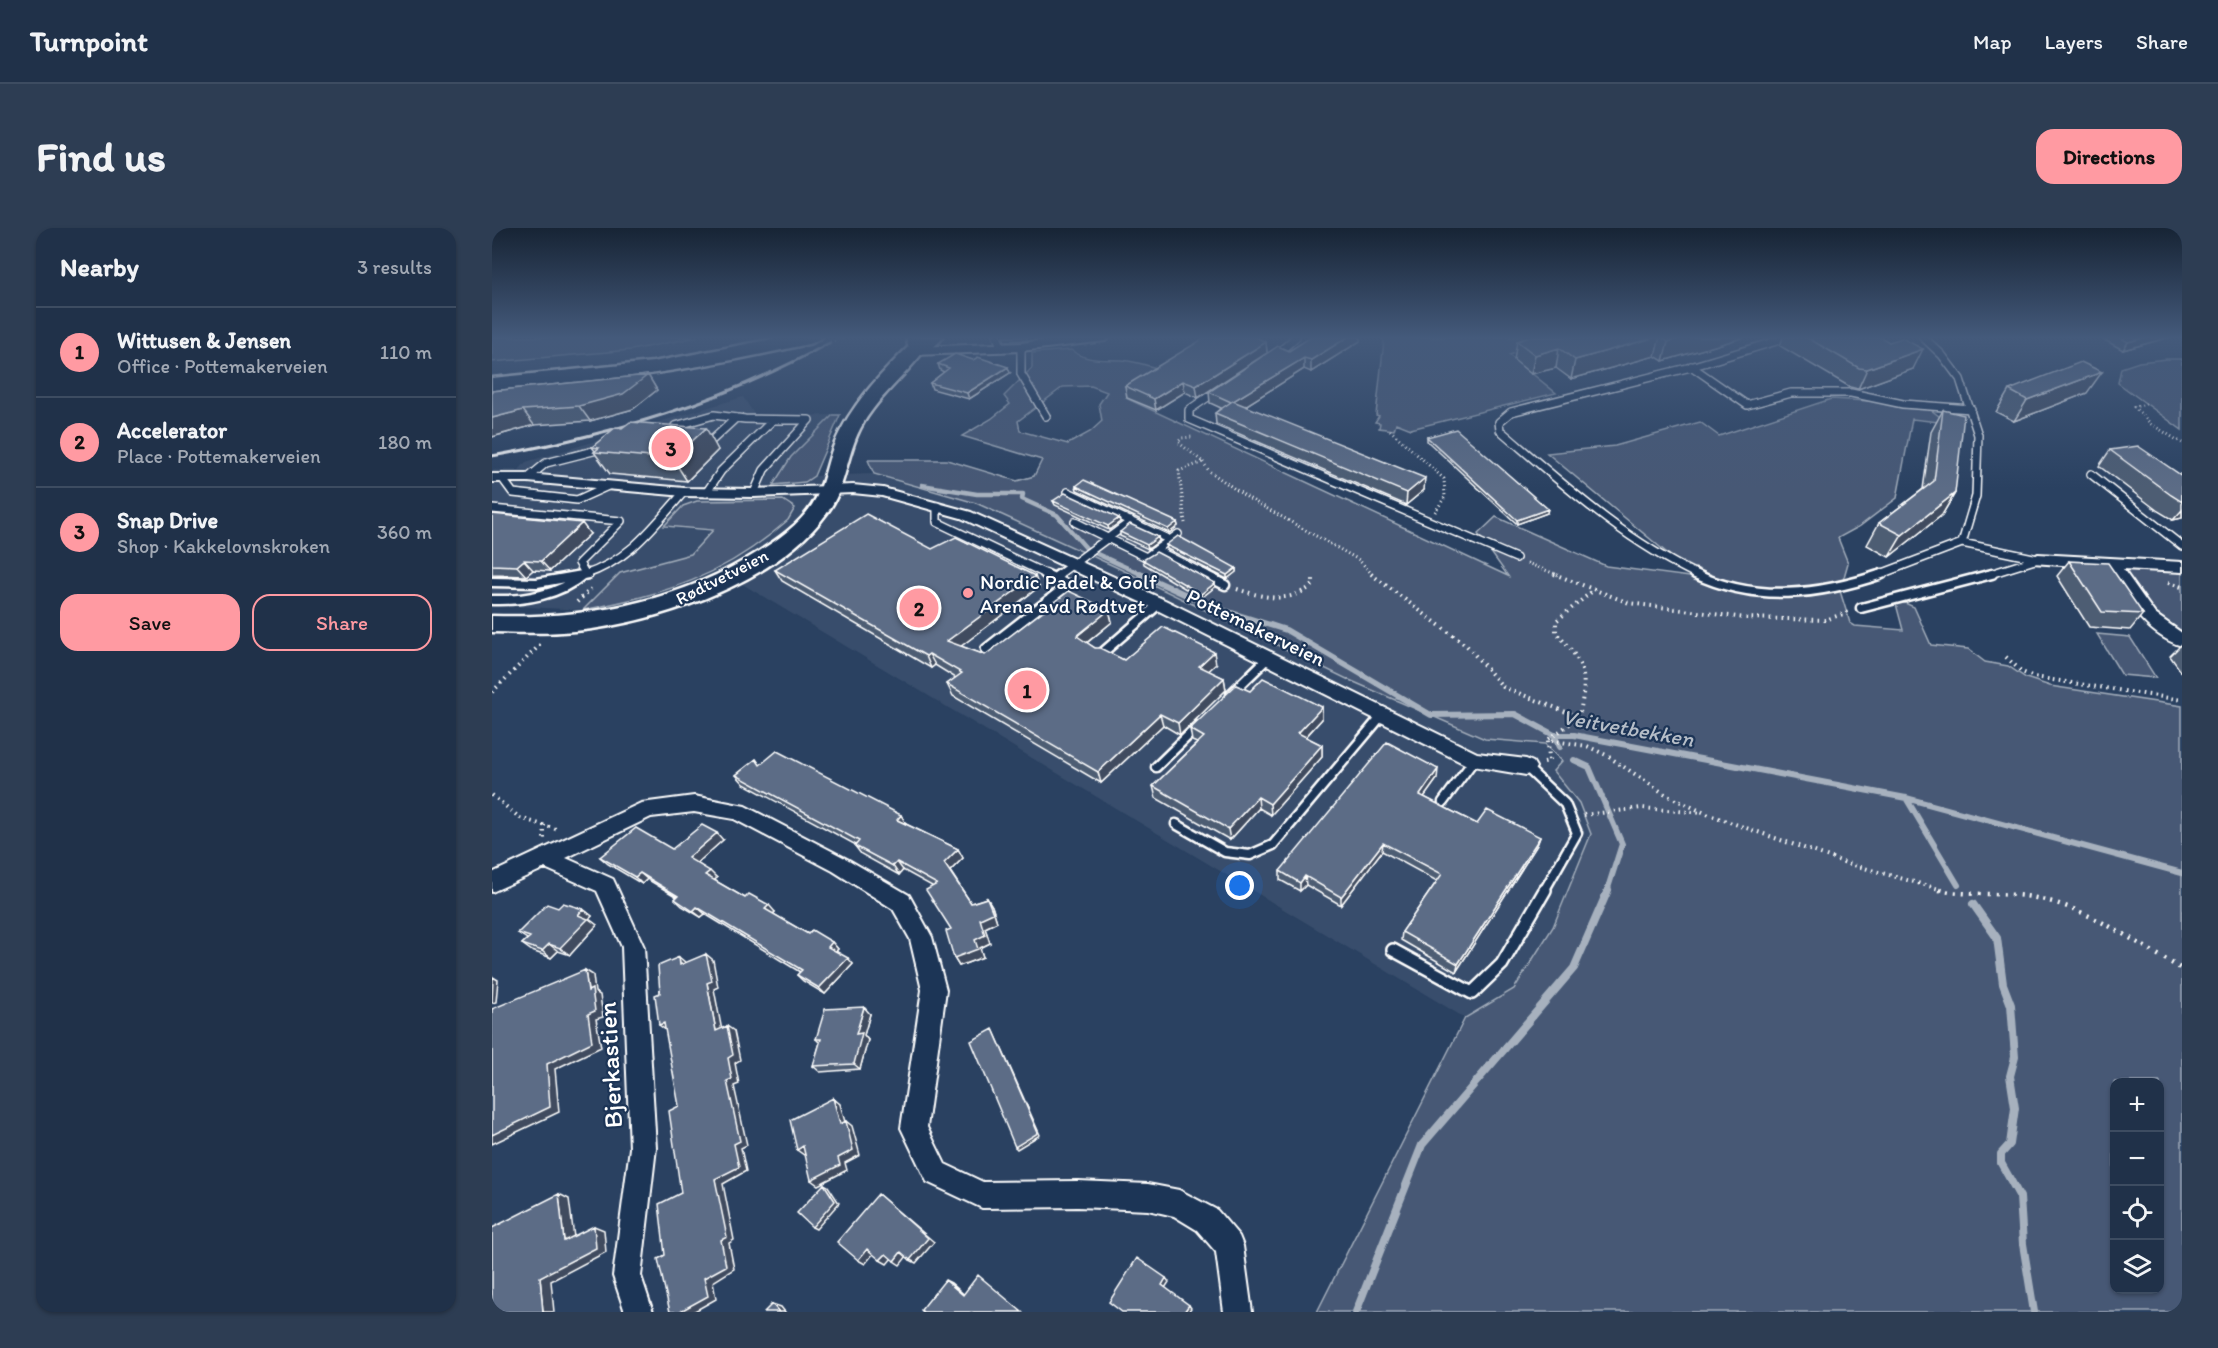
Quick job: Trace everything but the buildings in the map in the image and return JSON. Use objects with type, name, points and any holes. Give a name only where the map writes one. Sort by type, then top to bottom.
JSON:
[{"type":"street","name":"Rødtvetveien","points":[[492,624],[558,626],[600,622],[668,605],[718,584],[788,541],[820,508],[829,489],[843,443],[868,402],[881,388]]},
{"type":"street","name":"Pottemakerveien","points":[[497,478],[528,478],[706,493],[829,489],[883,492],[937,506],[966,515],[1159,604],[1474,760],[1526,767]]},
{"type":"street","points":[[2038,559],[2182,567]]},
{"type":"street","points":[[2111,563],[2151,622],[2165,633],[2182,640]]},
{"type":"street","points":[[492,883],[648,809],[693,804],[738,812],[840,865],[901,902],[921,937],[934,990],[914,1128],[936,1173],[982,1196],[1078,1194],[1148,1197],[1179,1203],[1207,1220],[1229,1246],[1238,1312]]},
{"type":"street","name":"Bjerkastien","points":[[544,858],[605,885],[633,946],[643,1148],[627,1276],[639,1312]]},
{"type":"lane","points":[[1029,388],[1046,416]]},
{"type":"lane","points":[[1220,388],[1189,410],[1189,419],[1516,558]]},
{"type":"lane","points":[[1607,388],[1511,412],[1499,422],[1500,430],[1618,528],[1681,567],[1727,588],[1754,593],[1787,594],[1820,590],[1934,555],[1962,543],[2038,559]]},
{"type":"lane","points":[[1722,388],[1747,405],[1791,393],[1841,393],[1903,404],[1971,409]]},
{"type":"lane","points":[[1962,543],[1976,496],[1978,435],[1963,388]]},
{"type":"lane","points":[[675,426],[714,415],[773,420],[809,420],[764,470],[754,493]]},
{"type":"lane","points":[[710,442],[736,418]]},
{"type":"lane","points":[[706,493],[721,471],[773,420]]},
{"type":"lane","points":[[528,478],[546,463],[612,446]]},
{"type":"lane","points":[[2091,474],[2182,546]]},
{"type":"lane","points":[[497,478],[513,493],[577,500],[609,486]]},
{"type":"lane","points":[[492,582],[518,585],[545,584],[612,564],[634,545],[684,492]]},
{"type":"lane","points":[[1068,492],[1170,540]]},
{"type":"lane","points":[[937,506],[937,522],[1068,585],[986,649]]},
{"type":"lane","points":[[492,509],[621,520],[579,563],[585,573]]},
{"type":"lane","points":[[1054,578],[1131,521]]},
{"type":"lane","points":[[1075,522],[1146,557],[1178,534]]},
{"type":"lane","points":[[634,545],[646,546]]},
{"type":"lane","points":[[1156,550],[1225,585]]},
{"type":"lane","points":[[1861,608],[2018,567],[2038,559]]},
{"type":"lane","points":[[492,600],[519,600],[541,595],[569,585],[585,573]]},
{"type":"lane","points":[[1101,654],[1159,604]]},
{"type":"lane","points":[[1225,700],[1268,658]]},
{"type":"lane","points":[[1176,824],[1225,852],[1250,855],[1273,845],[1383,714]]},
{"type":"lane","points":[[1156,767],[1208,717]]},
{"type":"lane","points":[[1443,802],[1474,760]]},
{"type":"lane","points":[[1393,950],[1472,993],[1502,964],[1577,833],[1575,818],[1549,786],[1526,767]]},
{"type":"path","points":[[2146,404],[2138,404],[2134,407],[2151,424],[2182,443]]},
{"type":"path","points":[[1390,430],[1444,479],[1447,488],[1445,499],[1425,520]]},
{"type":"path","points":[[1198,438],[1189,436],[1178,442],[1203,462],[1209,471],[1227,481],[1248,498],[1359,560],[1375,578],[1467,646],[1503,687],[1579,717]]},
{"type":"path","points":[[1178,534],[1185,523],[1179,471],[1203,462]]},
{"type":"path","points":[[1516,558],[1629,603],[1745,618],[1825,620],[1861,608]]},
{"type":"path","points":[[492,692],[558,626],[572,606],[606,576],[612,564]]},
{"type":"path","points":[[1225,585],[1268,600],[1295,598],[1313,585],[1313,575]]},
{"type":"path","points":[[1548,740],[1579,717],[1587,679],[1577,655],[1556,633],[1556,621],[1596,588]]},
{"type":"path","points":[[2006,657],[2022,672],[2034,677],[2182,700]]},
{"type":"path","points":[[1526,767],[1549,761],[1548,740]]},
{"type":"path","points":[[1548,740],[1587,746],[1606,754],[1668,796],[1707,814],[1914,884],[1958,894],[2034,897],[2057,903],[2100,922],[2182,969]]},
{"type":"path","points":[[492,795],[520,818],[585,838]]},
{"type":"path","points":[[1575,818],[1603,811],[1642,808],[1707,814]]},
{"type":"shaded area","points":[[1012,388],[1062,388],[1018,421],[1020,431],[1068,444],[1090,432],[1102,421],[1099,404],[1107,392],[1095,388],[1140,388],[1126,398],[1508,576],[1478,534],[1496,517],[1606,566],[1697,578],[1547,453],[1615,446],[1700,422],[1719,436],[1831,399],[1923,404],[1948,423],[1912,419],[1897,498],[1860,526],[1838,538],[1848,563],[1840,591],[1850,623],[1855,626],[1903,630],[1896,604],[1905,603],[1914,607],[1931,645],[1968,649],[1985,662],[2008,666],[2026,678],[2050,686],[2182,706],[2182,1312],[1317,1312],[1465,1018],[1514,989],[1553,927],[1591,834],[1579,803],[1553,771],[1562,761],[1545,744],[1485,739],[1347,679],[1116,567],[976,503],[874,474],[868,460],[947,460],[1017,481],[1034,476],[1042,460],[962,436],[991,419],[1010,404],[1004,396]]},
{"type":"shaded area","points":[[1379,388],[1549,388],[1556,393],[1411,429],[1396,423],[1394,430],[1379,428],[1380,423],[1375,422],[1379,416],[1376,415]]},
{"type":"shaded area","points":[[2124,388],[2182,388],[2182,430]]},
{"type":"shaded area","points":[[743,397],[756,417],[833,415],[780,471],[805,482],[814,476],[874,474],[976,503],[1116,567],[1347,679],[1485,739],[1545,744],[1562,762],[1553,772],[1579,803],[1591,834],[1553,927],[1514,989],[1465,1018],[719,570],[654,595],[583,610],[492,605],[492,470],[519,470],[526,462]]},
{"type":"shaded area","points":[[833,415],[840,415],[814,476],[805,482],[773,485],[791,457]]},
{"type":"shaded area","points":[[783,500],[795,508],[788,520],[740,556],[692,580],[667,589],[583,610],[620,573],[691,554],[713,530],[664,526],[683,506],[697,501]]},
{"type":"shaded area","points":[[2122,568],[2182,571],[2182,637],[2165,629],[2123,573]]},
{"type":"shaded area","points":[[2097,634],[2130,637],[2156,678],[2122,675]]},
{"type":"waterway","name":"Veitvetbekken","points":[[922,485],[977,494],[1023,494],[1022,499],[1057,515],[1086,548]]},
{"type":"waterway","name":"Veitvetbekken","points":[[1097,554],[1143,575]]},
{"type":"waterway","name":"Veitvetbekken","points":[[1140,574],[1213,607],[1286,630],[1431,715],[1515,714],[1554,735]]},
{"type":"waterway","name":"Veitvetbekken","points":[[1554,735],[1574,735],[1906,798]]},
{"type":"waterway","points":[[1554,735],[1560,747]]},
{"type":"waterway","points":[[1574,760],[1589,767],[1622,844],[1607,891]]},
{"type":"waterway","name":"Veitvetbekken","points":[[1906,798],[2182,873]]},
{"type":"waterway","points":[[1906,798],[1958,885]]},
{"type":"waterway","points":[[1356,1312],[1422,1145],[1574,968],[1608,890]]},
{"type":"waterway","points":[[1973,904],[1997,938],[2003,984],[2011,1005],[2015,1057],[2010,1076],[2015,1108],[2010,1144],[2001,1154],[2001,1163],[2020,1197],[2023,1244],[2034,1312]]},
{"type":"railway","points":[[492,456],[623,427],[736,388]]},
{"type":"place","name":"Snap Drive","points":[[671,448]]},
{"type":"place","name":"Nordic Padel & Golf Arena avd Rødtvet","points":[[968,593]]},
{"type":"place","name":"Accelerator","points":[[919,608]]},
{"type":"place","name":"Wittusen & Jensen","points":[[1027,690]]}]
